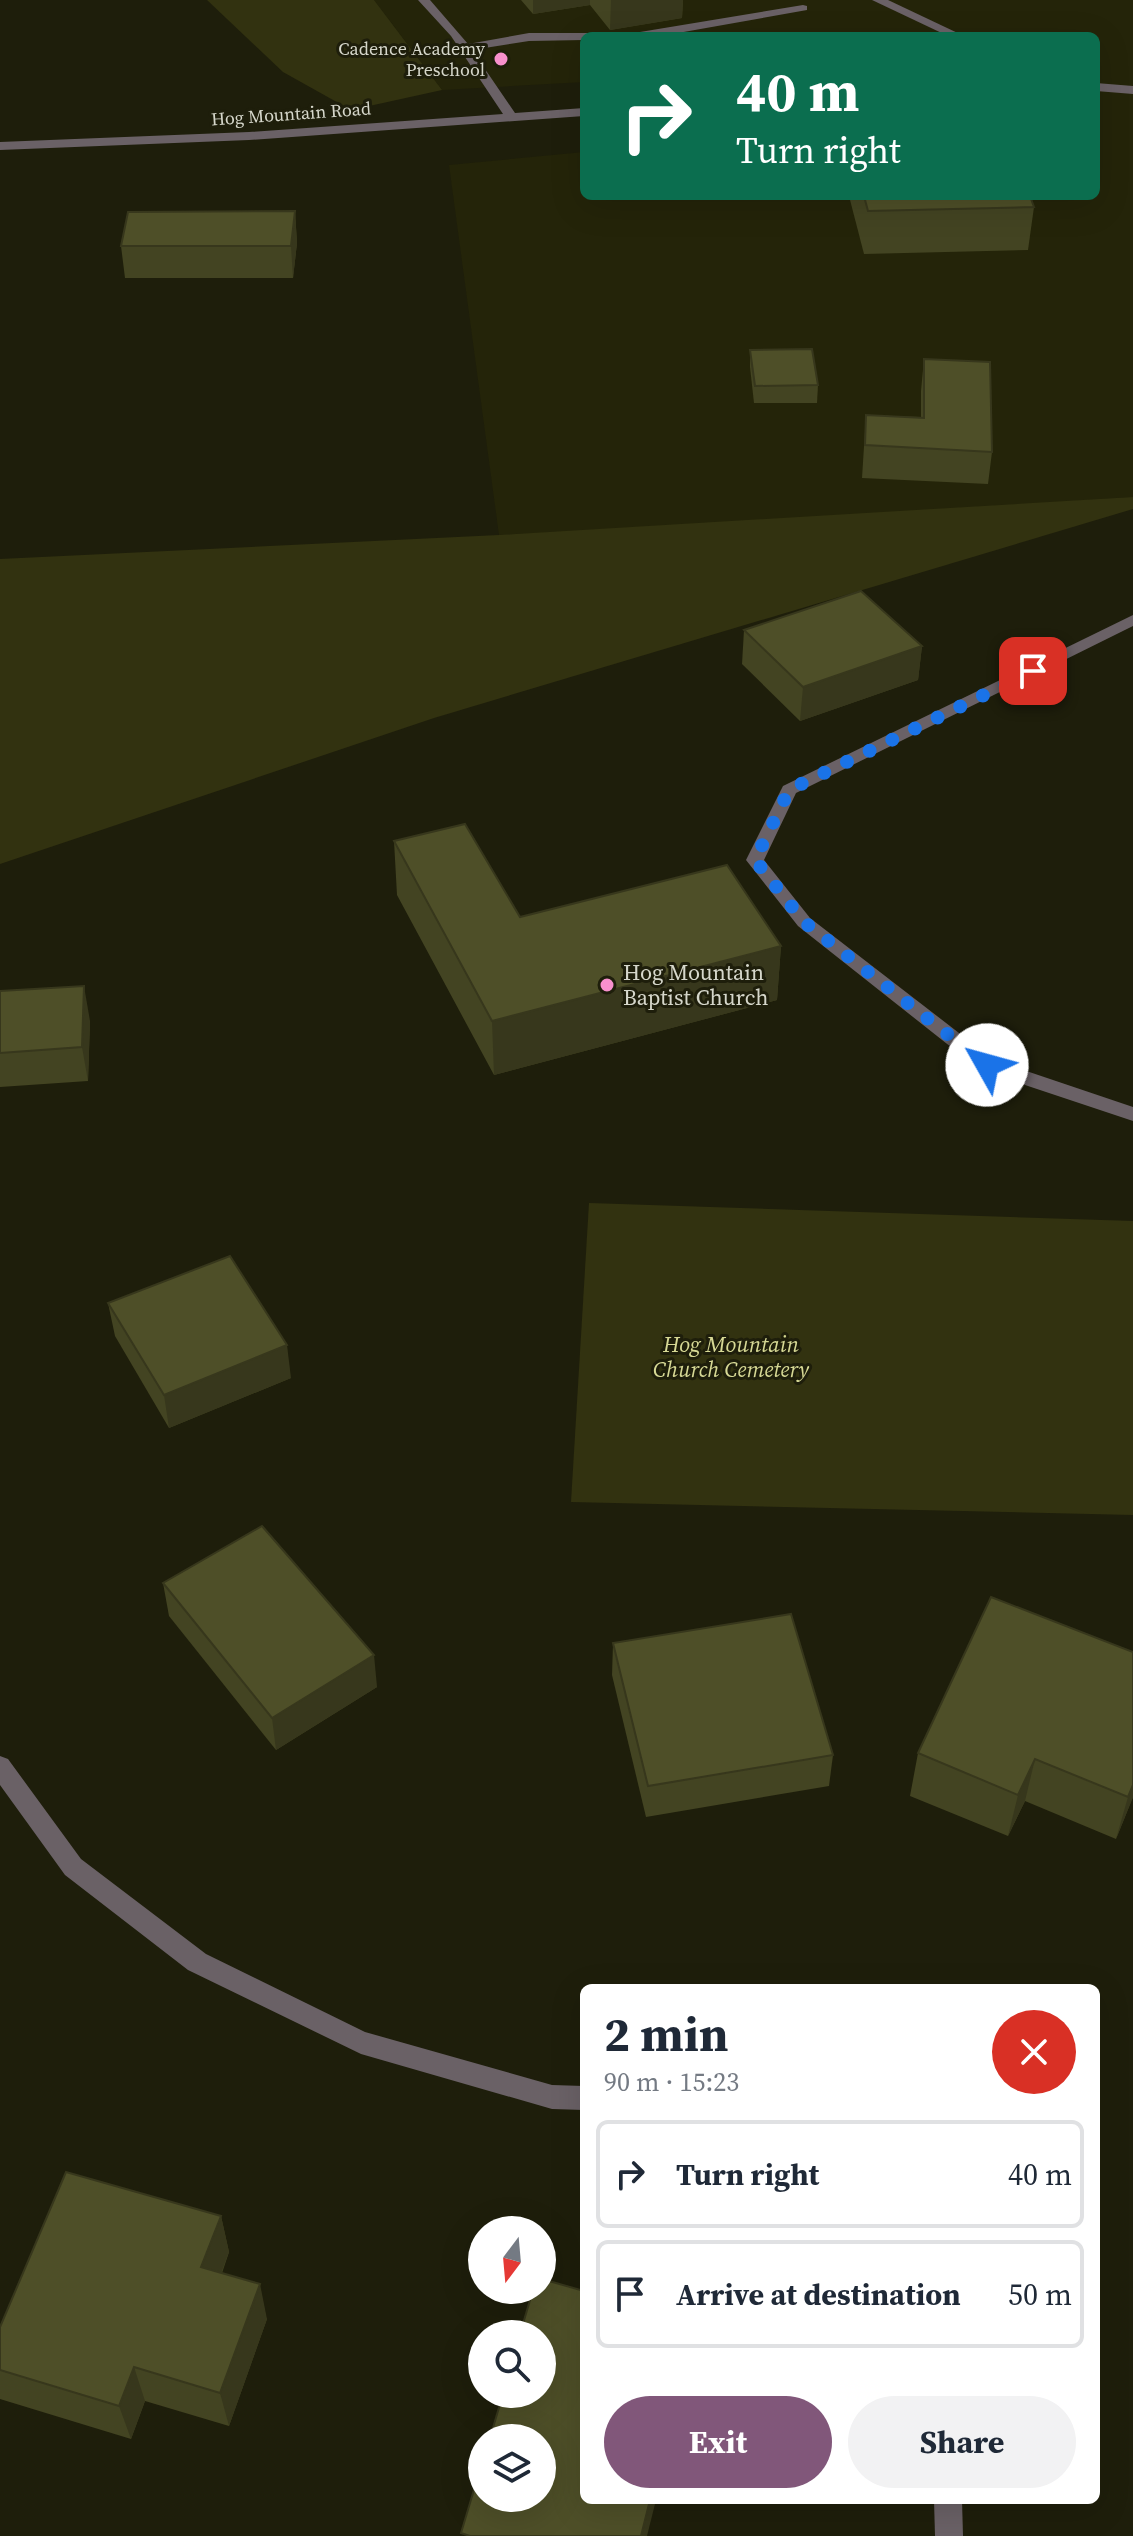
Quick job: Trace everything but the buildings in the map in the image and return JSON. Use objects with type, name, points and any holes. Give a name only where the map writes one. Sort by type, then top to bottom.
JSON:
[{"type":"street","points":[[424,0],[465,48],[511,117]]},
{"type":"street","points":[[878,0],[949,32]]},
{"type":"street","points":[[663,32],[803,8]]},
{"type":"street","points":[[465,48],[529,37],[580,36]]},
{"type":"street","points":[[1100,87],[1133,90]]},
{"type":"street","name":"Hog Mountain Road","points":[[0,146],[249,136],[580,112]]},
{"type":"street","points":[[1133,620],[789,790],[755,860],[804,922],[987,1065],[1133,1114]]},
{"type":"street","points":[[0,1766],[73,1867],[197,1962],[361,2042],[552,2097],[580,2098]]},
{"type":"street","points":[[948,2504],[949,2536]]},
{"type":"shaded area","points":[[374,0],[1133,0],[1133,497],[705,526],[499,535],[449,165],[580,152],[580,200],[1100,200],[1100,32],[580,32],[580,82],[442,90]]},
{"type":"green space","points":[[207,0],[374,0],[442,90],[351,110],[283,72]]},
{"type":"green space","points":[[1133,497],[1133,509],[434,718],[0,864],[0,559],[499,535]]},
{"type":"green space","name":"Hog Mountain Church Cemetery","points":[[589,1203],[1133,1221],[1133,1515],[571,1502]]},
{"type":"place","name":"Cadence Academy Preschool","points":[[501,59]]},
{"type":"place","name":"Hog Mountain Baptist Church","points":[[607,985]]},
{"type":"route","points":[[987,1065],[804,922],[755,860],[789,790],[1033,671]]}]
